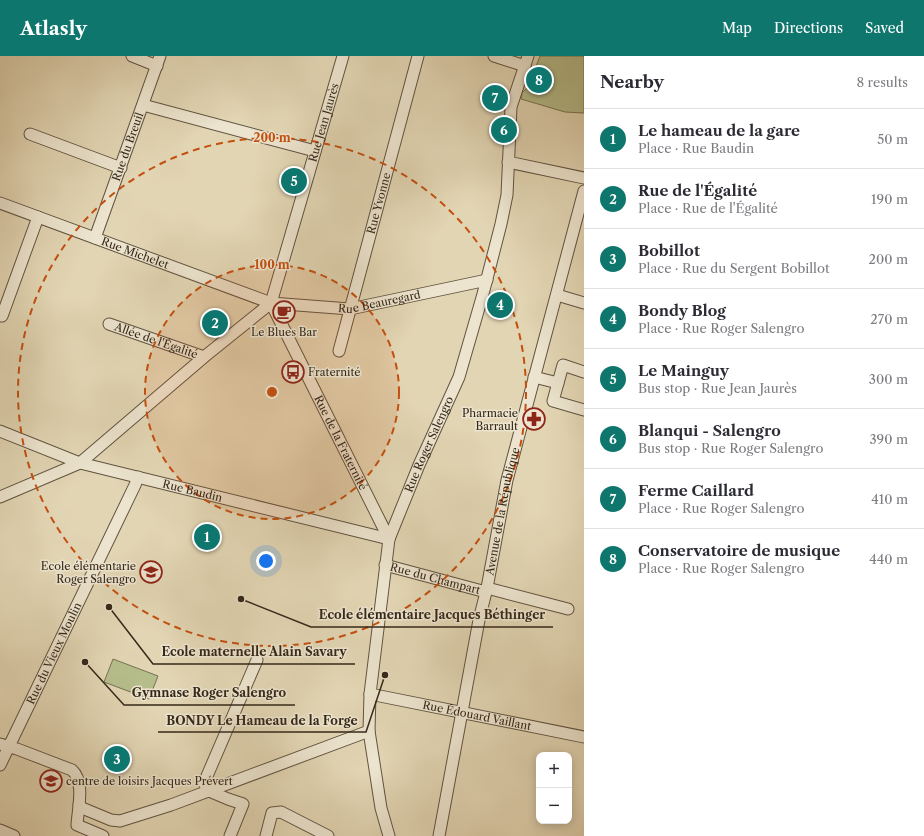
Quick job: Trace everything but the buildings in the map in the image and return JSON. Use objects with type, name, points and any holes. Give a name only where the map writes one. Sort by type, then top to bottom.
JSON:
[{"type":"street","points":[[132,56],[158,61]]},
{"type":"street","name":"Rue Jean Jaurès","points":[[271,303],[343,56]]},
{"type":"street","name":"Rue Yvonne","points":[[338,351],[418,56]]},
{"type":"street","points":[[494,56],[527,61]]},
{"type":"street","name":"Rue du Breuil","points":[[95,238],[158,61]]},
{"type":"street","name":"Rue Roger Salengro","points":[[389,836],[381,808],[369,731],[370,694],[389,539],[419,464],[457,382],[487,280],[507,195],[511,107],[527,61]]},
{"type":"street","points":[[143,106],[315,151]]},
{"type":"street","points":[[30,134],[121,168]]},
{"type":"street","points":[[508,162],[584,178]]},
{"type":"street","name":"Avenue de la République","points":[[439,836],[479,620],[507,480],[584,190]]},
{"type":"street","name":"Rue Michelet","points":[[0,203],[271,303]]},
{"type":"street","points":[[2,316],[38,217]]},
{"type":"street","name":"Rue Beauregard","points":[[271,303],[350,309],[487,280]]},
{"type":"street","points":[[557,295],[584,302]]},
{"type":"street","points":[[0,497],[80,463],[204,357],[271,303]]},
{"type":"street","name":"Rue de la Fraternité","points":[[271,303],[389,539]]},
{"type":"street","name":"Allée de l'Égalité","points":[[109,324],[204,357]]},
{"type":"street","points":[[584,372],[563,366],[552,401],[584,410]]},
{"type":"street","points":[[534,378],[558,383]]},
{"type":"street","name":"Rue Baudin","points":[[0,431],[80,463],[389,539]]},
{"type":"street","name":"Rue du Vieux Moulin","points":[[0,765],[5,745],[136,485],[138,477]]},
{"type":"street","name":"Rue du Champart","points":[[385,565],[568,609]]},
{"type":"street","points":[[230,836],[243,804],[209,790],[204,783],[257,660]]},
{"type":"street","name":"Rue Édouard Vaillant","points":[[370,694],[584,737]]},
{"type":"street","points":[[80,805],[82,808],[111,820],[120,822],[171,805],[369,731]]},
{"type":"street","points":[[5,745],[72,770],[77,774],[79,779],[80,805],[77,825],[103,836]]},
{"type":"street","points":[[266,836],[272,813],[281,812],[328,836]]},
{"type":"street","points":[[0,830],[14,836]]},
{"type":"green space","points":[[540,56],[584,56],[584,113],[565,112],[521,99],[522,93],[528,87]]},
{"type":"green space","points":[[113,659],[158,676],[149,699],[104,682]]},
{"type":"place","name":"Conservatoire de musique","points":[[539,80]]},
{"type":"place","name":"Ferme Caillard","points":[[495,98]]},
{"type":"place","name":"Blanqui - Salengro","points":[[504,130]]},
{"type":"place","name":"Le Mainguy","points":[[294,181]]},
{"type":"place","name":"Bondy Blog","points":[[500,305]]},
{"type":"place","name":"Le Blues Bar","points":[[284,312]]},
{"type":"place","name":"Rue de l'Égalité","points":[[215,323]]},
{"type":"place","name":"Fraternité","points":[[293,372]]},
{"type":"place","name":"Pharmacie Barrault","points":[[534,419]]},
{"type":"place","name":"Le hameau de la gare","points":[[207,537]]},
{"type":"place","name":"Ecole élémentarie Roger Salengro","points":[[151,572]]},
{"type":"place","name":"Ecole élémentaire Jacques Béthinger","points":[[241,599]]},
{"type":"place","name":"Ecole maternelle Alain Savary","points":[[109,607]]},
{"type":"place","name":"Gymnase Roger Salengro","points":[[85,662]]},
{"type":"place","name":"BONDY Le Hameau de la Forge","points":[[385,675]]},
{"type":"place","name":"Bobillot","points":[[117,759]]},
{"type":"place","name":"centre de loisirs Jacques Prévert","points":[[51,781]]}]
